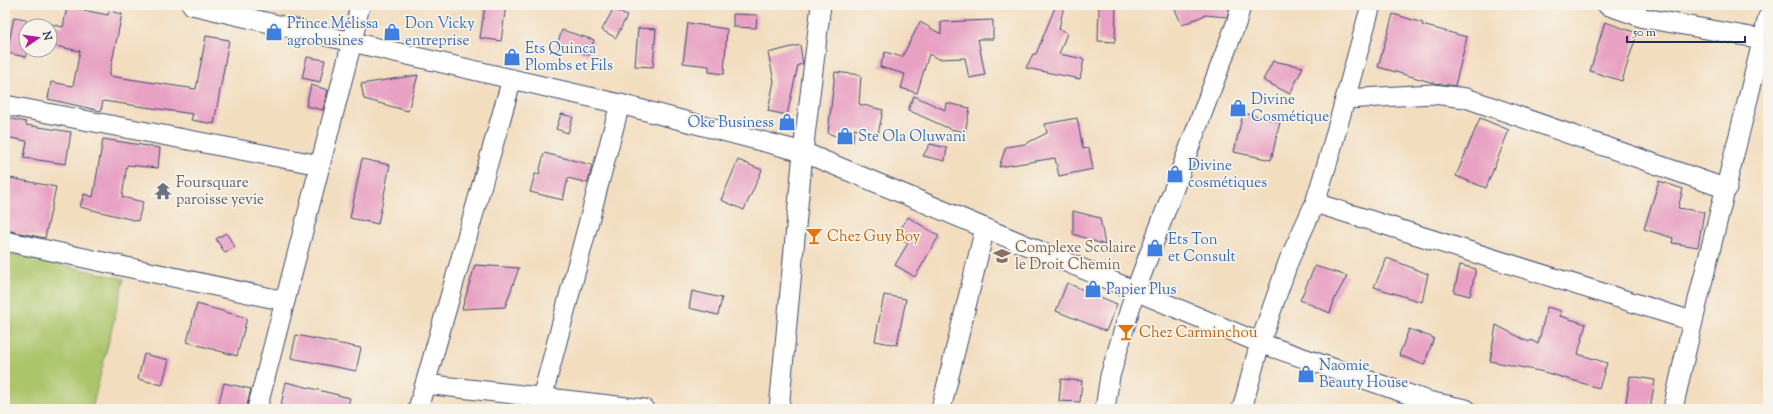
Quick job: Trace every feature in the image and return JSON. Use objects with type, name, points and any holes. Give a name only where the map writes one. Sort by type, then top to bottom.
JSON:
[{"type":"street","points":[[192,5],[216,8],[352,42],[620,104],[803,152],[1260,343],[1428,401],[1466,409]]},
{"type":"street","points":[[257,409],[352,42],[360,5]]},
{"type":"street","points":[[779,409],[803,152],[821,5]]},
{"type":"street","points":[[1105,409],[1110,376],[1135,292],[1234,29],[1240,5]]},
{"type":"street","points":[[1242,409],[1260,343],[1289,260],[1315,203],[1371,5]]},
{"type":"street","points":[[1607,5],[1644,18],[1765,39]]},
{"type":"street","points":[[1673,409],[1692,321],[1765,39],[1768,17]]},
{"type":"street","points":[[418,409],[512,79]]},
{"type":"street","points":[[1345,100],[1433,94],[1466,98],[1727,188]]},
{"type":"street","points":[[542,398],[620,104]]},
{"type":"street","points":[[5,105],[320,165]]},
{"type":"street","points":[[1315,203],[1692,321]]},
{"type":"street","points":[[941,409],[985,228]]},
{"type":"street","points":[[5,242],[285,301]]},
{"type":"street","points":[[425,384],[644,409]]},
{"type":"green space","points":[[5,252],[124,279],[92,409],[5,409]]},
{"type":"building","points":[[485,5],[506,5],[501,41],[480,38]]},
{"type":"building","points":[[1056,5],[1064,5],[1059,29],[1067,33],[1059,54],[1084,59],[1080,79],[1026,68],[1033,54],[1036,54]]},
{"type":"building","points":[[1099,5],[1116,5],[1115,42],[1098,41]]},
{"type":"building","points":[[1173,5],[1230,5],[1227,17],[1205,15],[1182,25]]},
{"type":"building","points":[[67,7],[108,15],[109,11],[122,14],[109,76],[196,89],[206,36],[229,40],[214,124],[191,120],[193,114],[103,101],[101,111],[48,99],[51,82],[73,86],[80,51],[58,47],[58,26],[63,27]]},
{"type":"building","points":[[613,9],[627,16],[616,38],[602,30]]},
{"type":"building","points":[[733,14],[757,15],[756,28],[733,27]]},
{"type":"building","points":[[1393,14],[1423,23],[1422,25],[1467,37],[1455,86],[1434,83],[1378,67]]},
{"type":"building","points":[[14,17],[20,18],[18,18],[18,55],[7,53]]},
{"type":"building","points":[[993,20],[993,39],[978,39],[985,75],[969,78],[965,58],[938,59],[929,54],[917,93],[901,88],[905,74],[880,67],[885,52],[902,57],[920,22],[941,34],[941,22]]},
{"type":"building","points":[[1605,22],[1637,33],[1622,81],[1590,71]]},
{"type":"building","points":[[688,23],[727,29],[724,74],[709,72],[709,66],[683,63]]},
{"type":"building","points":[[638,28],[656,29],[653,67],[635,66]]},
{"type":"building","points":[[562,30],[594,40],[589,55],[557,45]]},
{"type":"building","points":[[800,45],[803,64],[798,65],[787,115],[768,111],[774,81],[768,53]]},
{"type":"building","points":[[307,57],[325,60],[320,82],[302,78]]},
{"type":"building","points":[[1273,61],[1303,67],[1290,94],[1263,80]]},
{"type":"building","points":[[835,72],[861,75],[859,104],[883,110],[878,134],[854,129],[853,143],[828,133]]},
{"type":"building","points":[[418,75],[408,111],[364,99],[361,84]]},
{"type":"building","points":[[311,85],[328,90],[323,110],[306,106]]},
{"type":"building","points":[[914,96],[945,110],[946,103],[970,108],[965,132],[950,129],[908,110]]},
{"type":"building","points":[[1243,113],[1280,122],[1271,160],[1234,152]]},
{"type":"building","points":[[561,114],[573,117],[568,133],[556,129]]},
{"type":"building","points":[[7,118],[26,122],[26,125],[71,132],[66,164],[24,158],[27,141],[5,137]]},
{"type":"building","points":[[1077,118],[1083,149],[1089,148],[1093,169],[1059,176],[1055,158],[999,167],[1006,147],[1025,144],[1047,133],[1045,124]]},
{"type":"building","points":[[1480,118],[1509,130],[1486,188],[1456,176]]},
{"type":"building","points":[[103,139],[160,148],[158,168],[127,165],[122,197],[143,202],[138,221],[80,207],[84,194],[93,197]]},
{"type":"building","points":[[930,144],[947,148],[945,161],[923,156]]},
{"type":"building","points":[[544,153],[592,165],[588,183],[568,178],[563,200],[530,192],[535,174],[539,174]]},
{"type":"building","points":[[362,159],[390,165],[378,224],[350,218]]},
{"type":"building","points":[[738,160],[762,170],[744,210],[721,200]]},
{"type":"building","points":[[5,177],[56,187],[45,238],[5,230]]},
{"type":"building","points":[[1659,181],[1683,189],[1678,208],[1704,212],[1698,247],[1672,243],[1673,238],[1644,229]]},
{"type":"building","points":[[1073,211],[1100,218],[1105,245],[1073,234]]},
{"type":"building","points":[[908,217],[939,236],[915,277],[895,265],[908,243],[896,236]]},
{"type":"building","points":[[226,233],[235,247],[225,253],[216,239]]},
{"type":"building","points":[[1387,258],[1428,274],[1422,302],[1374,287]]},
{"type":"building","points":[[475,265],[519,268],[505,307],[462,309]]},
{"type":"building","points":[[1460,265],[1476,269],[1470,296],[1454,292]]},
{"type":"building","points":[[1315,266],[1347,276],[1335,298],[1330,313],[1300,300]]},
{"type":"building","points":[[1067,283],[1117,304],[1106,331],[1056,311]]},
{"type":"building","points":[[692,291],[722,298],[718,315],[689,308]]},
{"type":"building","points":[[884,295],[906,299],[897,345],[875,341]]},
{"type":"building","points":[[197,304],[247,318],[237,356],[187,342]]},
{"type":"building","points":[[1547,307],[1561,311],[1560,316],[1586,324],[1578,354],[1607,363],[1599,388],[1544,372],[1490,361],[1496,325],[1529,342],[1531,340],[1538,344]]},
{"type":"building","points":[[1409,329],[1434,338],[1424,365],[1399,355]]},
{"type":"building","points":[[296,335],[361,348],[356,371],[291,358]]},
{"type":"building","points":[[144,354],[169,360],[162,385],[138,379]]},
{"type":"building","points":[[1630,376],[1655,380],[1650,409],[1625,409]]},
{"type":"building","points":[[1061,379],[1082,381],[1080,402],[1059,401]]},
{"type":"building","points":[[286,382],[350,398],[347,409],[280,409]]},
{"type":"building","points":[[224,383],[251,389],[246,409],[231,409],[218,406]]},
{"type":"place","name":"Prince Mélissa agrobusines","points":[[274,32]]},
{"type":"place","name":"Don Vicky entreprise","points":[[392,32]]},
{"type":"place","name":"Ets Quinca Plombs et Fils","points":[[512,57]]},
{"type":"place","name":"Divine Cosmétique","points":[[1238,108]]},
{"type":"place","name":"Oke Business","points":[[787,122]]},
{"type":"place","name":"Ste Ola Oluwani","points":[[845,136]]},
{"type":"place","name":"Divine cosmétiques","points":[[1175,174]]},
{"type":"place","name":"Foursquare paroisse yevie","points":[[163,191]]},
{"type":"place","name":"Chez Guy Boy","points":[[814,236]]},
{"type":"place","name":"Ets Ton et Consult","points":[[1155,248]]},
{"type":"place","name":"Complexe Scolaire le Droit Chemin","points":[[1002,256]]},
{"type":"place","name":"Papier Plus","points":[[1093,289]]},
{"type":"place","name":"Chez Carminchou","points":[[1126,332]]},
{"type":"place","name":"Naomie Beauty House","points":[[1306,374]]}]
